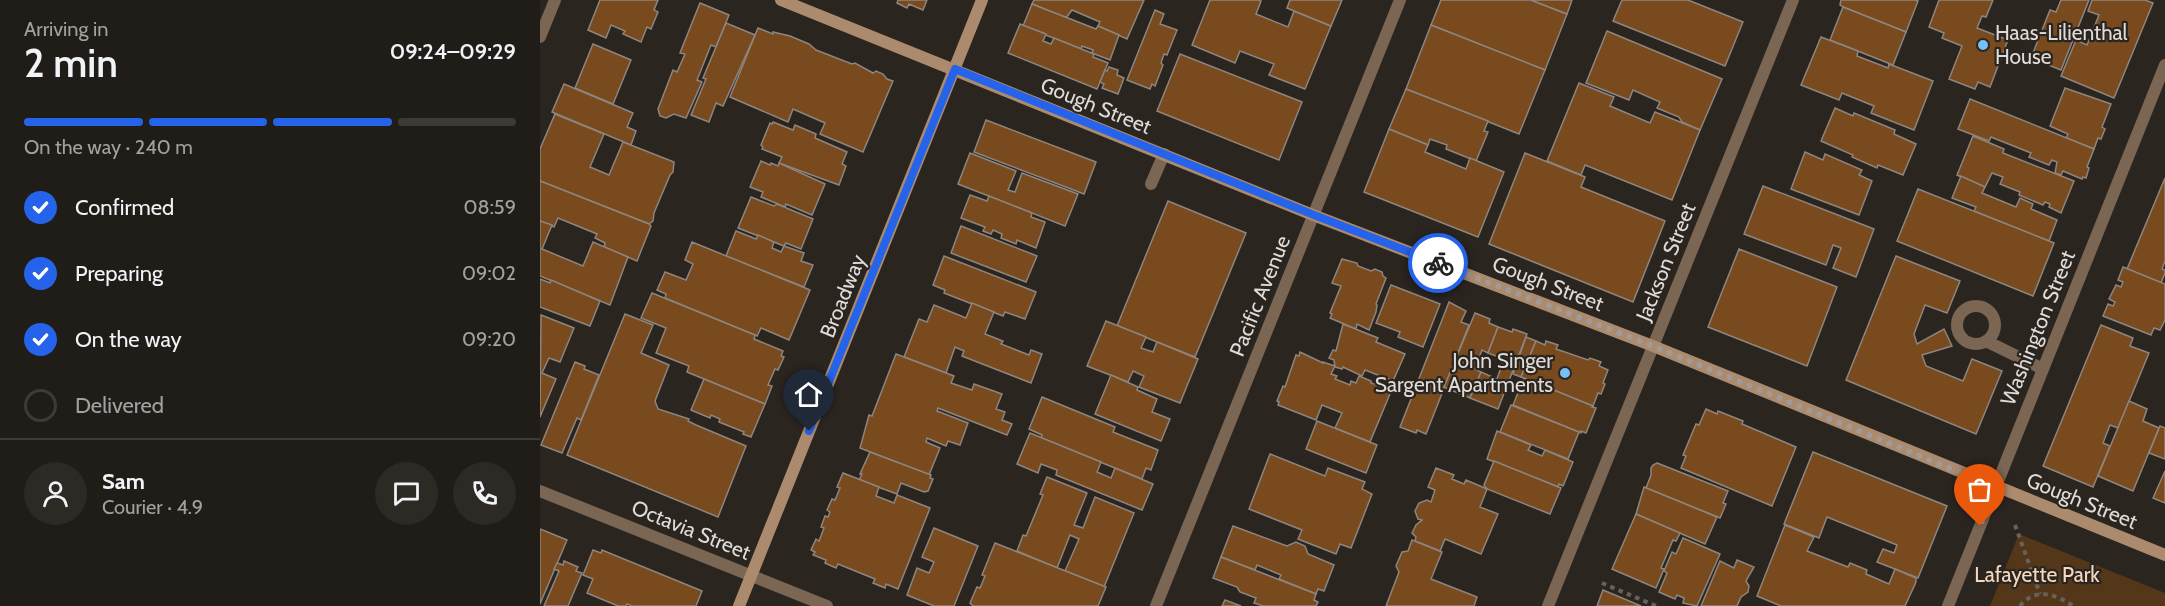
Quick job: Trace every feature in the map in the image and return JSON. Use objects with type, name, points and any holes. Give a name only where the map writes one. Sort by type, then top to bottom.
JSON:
[{"type":"street","points":[[540,37],[555,0]]},
{"type":"street","name":"Gough Street","points":[[781,0],[1314,215],[1653,346],[2165,555]]},
{"type":"street","name":"Broadway","points":[[739,606],[982,0]]},
{"type":"street","name":"Pacific Avenue","points":[[1156,606],[1400,0]]},
{"type":"street","name":"Jackson Street","points":[[1548,606],[1793,0]]},
{"type":"street","name":"Washington Street","points":[[1948,606],[2165,65]]},
{"type":"street","points":[[1151,184],[1164,154]]},
{"type":"street","points":[[1986,341],[2043,369]]},
{"type":"street","name":"Octavia Street","points":[[540,490],[827,606]]},
{"type":"path","points":[[2015,525],[2040,594]]},
{"type":"path","points":[[1602,583],[1656,606]]},
{"type":"path","points":[[2020,606],[2026,599],[2040,594],[2055,596],[2073,606]]},
{"type":"green space","name":"Lafayette Park","points":[[2019,534],[2165,593],[2165,606],[1990,606]]},
{"type":"building","points":[[600,0],[658,0],[654,10],[658,12],[651,29],[647,27],[641,42],[623,34],[625,31],[611,25],[606,38],[588,30]]},
{"type":"building","points":[[898,0],[927,0],[923,10],[909,4],[907,8],[897,3]]},
{"type":"building","points":[[1034,0],[1144,0],[1127,39],[1098,26],[1100,22],[1072,10],[1066,18],[1032,4]]},
{"type":"building","points":[[1210,0],[1259,0],[1261,1],[1256,14],[1288,27],[1294,11],[1331,26],[1305,89],[1269,75],[1274,64],[1240,51],[1235,63],[1192,45]]},
{"type":"building","points":[[1290,0],[1342,0],[1331,26],[1287,8]]},
{"type":"building","points":[[1441,0],[1531,0],[1567,14],[1545,70],[1431,25]]},
{"type":"building","points":[[1531,0],[1572,0],[1567,14]]},
{"type":"building","points":[[1622,0],[1688,0],[1743,22],[1725,66],[1613,21]]},
{"type":"building","points":[[1841,0],[1918,1],[1906,32],[1843,7],[1840,5]]},
{"type":"building","name":"Haas-Lilienthal House","points":[[1939,0],[1993,0],[1986,17],[1982,16],[1977,28],[2008,40],[1990,87],[1978,82],[1975,89],[1949,79],[1962,46],[1942,38],[1944,33],[1929,27]]},
{"type":"building","points":[[2061,0],[2089,0],[2061,70],[2031,58],[2050,10],[2056,12]]},
{"type":"building","points":[[2092,0],[2145,0],[2153,3],[2114,98],[2061,76],[2076,40],[2087,45],[2099,15],[2088,11]]},
{"type":"building","points":[[700,3],[729,15],[716,47],[711,45],[697,80],[702,82],[686,118],[674,114],[666,118],[660,116],[658,109],[673,70],[677,72],[685,54],[680,53]]},
{"type":"building","points":[[1032,4],[1096,29],[1098,26],[1119,35],[1110,60],[1092,53],[1093,50],[1082,46],[1081,49],[1023,26]]},
{"type":"building","points":[[1843,7],[1906,32],[1893,65],[1830,40]]},
{"type":"building","points":[[1155,10],[1164,14],[1160,24],[1177,30],[1167,55],[1164,54],[1161,63],[1163,65],[1155,86],[1152,84],[1150,89],[1127,80]]},
{"type":"building","points":[[726,23],[755,35],[723,106],[716,103],[709,122],[691,115],[706,79],[703,78]]},
{"type":"building","points":[[1020,24],[1046,34],[1043,41],[1051,44],[1054,38],[1094,54],[1093,57],[1108,63],[1097,89],[1008,53]]},
{"type":"building","points":[[1431,25],[1545,70],[1519,134],[1406,89]]},
{"type":"building","points":[[758,28],[773,34],[773,32],[790,36],[809,44],[816,50],[852,64],[855,63],[873,73],[876,71],[893,81],[863,152],[820,134],[825,123],[793,109],[788,122],[730,97]]},
{"type":"building","points":[[1607,31],[1722,79],[1700,130],[1682,122],[1679,117],[1657,108],[1660,102],[1633,90],[1629,100],[1586,83]]},
{"type":"building","points":[[1821,37],[1858,51],[1857,56],[1888,68],[1889,64],[1933,81],[1914,130],[1871,113],[1874,106],[1842,93],[1839,100],[1801,85]]},
{"type":"building","points":[[593,44],[631,60],[613,104],[575,88]]},
{"type":"building","points":[[1180,54],[1302,102],[1279,160],[1157,111]]},
{"type":"building","points":[[1109,67],[1118,70],[1117,75],[1124,78],[1118,94],[1102,88],[1104,84],[1100,82],[1105,70],[1107,71]]},
{"type":"building","points":[[1579,83],[1614,97],[1610,106],[1650,123],[1655,112],[1700,130],[1672,200],[1585,165],[1581,175],[1547,161]]},
{"type":"building","points":[[564,84],[633,113],[627,127],[636,131],[631,145],[552,112]]},
{"type":"building","points":[[2065,88],[2111,104],[2102,127],[2105,129],[2094,149],[2066,138],[2068,134],[2050,126]]},
{"type":"building","points":[[1406,89],[1488,121],[1484,131],[1488,132],[1476,161],[1446,149],[1447,145],[1430,139],[1428,145],[1389,129]]},
{"type":"building","points":[[1970,99],[2094,149],[2087,167],[2089,168],[2086,178],[2082,179],[2063,171],[2061,175],[2055,173],[2057,162],[2052,160],[2049,165],[2029,157],[2031,153],[1991,137],[1989,141],[1958,129]]},
{"type":"building","points":[[1835,108],[1853,116],[1854,113],[1895,130],[1894,134],[1916,144],[1903,175],[1878,165],[1877,168],[1821,141]]},
{"type":"building","points":[[555,114],[604,134],[590,167],[609,175],[623,142],[674,162],[673,172],[654,213],[653,221],[649,224],[540,181],[540,149]]},
{"type":"building","points":[[986,120],[1096,162],[1084,194],[974,152]]},
{"type":"building","points":[[773,122],[793,130],[795,125],[816,134],[815,138],[847,152],[842,164],[846,166],[839,185],[779,163],[782,157],[762,149],[761,145],[770,123]]},
{"type":"building","points":[[1389,129],[1428,145],[1425,152],[1466,169],[1470,158],[1504,172],[1478,237],[1364,192]]},
{"type":"building","points":[[1973,136],[2004,149],[2003,153],[2074,181],[2061,213],[2049,207],[2050,204],[2045,202],[2043,205],[2000,184],[2003,177],[1992,173],[1985,187],[1957,175]]},
{"type":"building","points":[[1805,152],[1823,160],[1825,154],[1862,170],[1859,175],[1872,181],[1859,215],[1791,189]]},
{"type":"building","points":[[970,153],[1016,171],[1008,190],[1015,192],[1022,173],[1078,194],[1065,226],[958,184]]},
{"type":"building","points":[[1525,153],[1585,177],[1581,187],[1665,221],[1633,302],[1489,244]]},
{"type":"building","points":[[761,161],[778,166],[779,163],[825,184],[812,215],[761,197],[763,192],[750,187]]},
{"type":"building","points":[[1961,176],[1985,187],[1982,193],[2016,207],[2020,198],[2033,204],[2031,209],[2057,220],[2049,241],[1974,211],[1976,207],[1952,198]]},
{"type":"building","points":[[2165,178],[2165,261],[2162,269],[2165,273],[2161,283],[2127,269]]},
{"type":"building","points":[[540,181],[649,224],[651,226],[637,261],[604,247],[605,243],[595,238],[597,234],[558,218],[554,227],[540,221]]},
{"type":"building","points":[[1763,186],[1874,229],[1856,277],[1833,268],[1841,248],[1833,245],[1826,265],[1744,234]]},
{"type":"building","points":[[1918,189],[2054,243],[2033,296],[1897,241]]},
{"type":"building","points":[[970,195],[987,201],[989,196],[1032,213],[1031,217],[1045,222],[1036,248],[1017,240],[1016,244],[1001,238],[1002,234],[993,230],[991,234],[983,231],[985,227],[961,218]]},
{"type":"building","points":[[751,197],[774,206],[777,204],[813,219],[801,249],[786,243],[784,246],[738,228]]},
{"type":"building","points":[[1168,201],[1246,233],[1195,357],[1117,326]]},
{"type":"building","points":[[540,221],[552,225],[542,249],[583,266],[593,242],[628,257],[610,305],[540,276]]},
{"type":"building","points":[[961,226],[1037,256],[1026,282],[951,253]]},
{"type":"building","points":[[736,231],[756,239],[758,235],[774,242],[772,248],[781,252],[784,246],[804,253],[801,261],[813,265],[804,287],[726,256]]},
{"type":"building","points":[[692,242],[810,290],[789,340],[761,328],[757,336],[665,298],[666,294],[657,290],[665,272],[686,280],[693,264],[685,260]]},
{"type":"building","points":[[1739,249],[1837,287],[1807,366],[1708,327]]},
{"type":"building","points":[[944,256],[1036,292],[1025,319],[1005,312],[1003,316],[944,293],[945,290],[933,285]]},
{"type":"building","points":[[1896,256],[1960,281],[1947,313],[1925,305],[1914,334],[1917,344],[1944,329],[1952,346],[1922,355],[1926,366],[1963,381],[1972,359],[2002,371],[1976,434],[1846,380]]},
{"type":"building","points":[[1342,259],[1357,263],[1358,266],[1371,271],[1375,269],[1382,272],[1386,278],[1369,330],[1357,324],[1356,329],[1330,318],[1341,286],[1332,283]]},
{"type":"building","points":[[2123,267],[2165,284],[2165,320],[2160,330],[2154,328],[2151,335],[2103,316],[2108,304],[2113,306],[2115,302],[2109,299],[2116,285],[2121,287],[2123,282],[2118,280]]},
{"type":"building","points":[[540,279],[550,283],[551,280],[600,301],[590,326],[540,307]]},
{"type":"building","points":[[1391,285],[1440,304],[1423,347],[1398,337],[1400,332],[1376,323]]},
{"type":"building","points":[[652,293],[755,335],[754,339],[783,351],[781,356],[784,357],[778,370],[775,369],[768,385],[772,386],[765,404],[687,372],[689,366],[656,353],[666,328],[641,318]]},
{"type":"building","points":[[1449,302],[1466,311],[1461,322],[1469,325],[1426,434],[1417,430],[1416,433],[1400,427]]},
{"type":"building","points":[[972,303],[994,312],[985,334],[1003,341],[1001,344],[1029,355],[1031,350],[1042,354],[1031,383],[962,356],[964,351],[955,347],[946,373],[904,357],[919,319],[927,322],[934,305],[966,318]]},
{"type":"building","points":[[1475,313],[1490,319],[1489,323],[1498,327],[1488,353],[1482,350],[1475,369],[1481,372],[1470,398],[1444,387]]},
{"type":"building","points":[[625,314],[653,325],[641,353],[669,365],[655,401],[658,409],[689,419],[688,421],[696,425],[746,446],[718,517],[567,455]]},
{"type":"building","points":[[541,315],[574,328],[560,362],[549,358],[542,373],[556,379],[540,417]]},
{"type":"building","points":[[1106,321],[1146,337],[1141,348],[1153,352],[1157,342],[1198,359],[1180,403],[1139,387],[1144,376],[1133,371],[1128,382],[1087,366]]},
{"type":"building","points":[[1343,324],[1378,338],[1376,342],[1405,354],[1393,381],[1365,370],[1362,376],[1343,367],[1342,369],[1335,367],[1334,360],[1329,358],[1333,350],[1336,351]]},
{"type":"building","points":[[2101,325],[2133,338],[2130,346],[2149,353],[2118,428],[2110,425],[2103,443],[2110,446],[2093,487],[2043,466]]},
{"type":"building","points":[[1498,327],[1527,334],[1498,409],[1470,398],[1481,372],[1497,379],[1504,359],[1488,353]]},
{"type":"building","points":[[1526,337],[1536,341],[1521,377],[1513,374]]},
{"type":"building","name":"John Singer Sargent Apartments","points":[[1536,341],[1545,345],[1546,341],[1558,345],[1556,349],[1601,362],[1599,366],[1608,370],[1601,394],[1598,393],[1593,406],[1521,377]]},
{"type":"building","points":[[1300,352],[1335,366],[1331,374],[1337,376],[1335,379],[1350,385],[1351,381],[1356,383],[1359,376],[1371,383],[1392,389],[1370,442],[1335,428],[1342,413],[1322,405],[1316,420],[1278,405],[1277,401],[1283,386],[1285,387],[1296,355],[1299,356]]},
{"type":"building","points":[[896,354],[954,376],[951,383],[972,390],[974,384],[1002,394],[996,409],[1005,412],[1002,420],[1012,424],[1007,435],[938,408],[937,411],[968,423],[960,445],[948,441],[946,446],[927,438],[926,442],[940,448],[929,475],[860,448],[869,415],[872,416]]},
{"type":"building","points":[[575,362],[585,366],[584,369],[599,375],[581,420],[577,418],[562,453],[541,445]]},
{"type":"building","points":[[1111,375],[1138,387],[1137,390],[1157,399],[1152,412],[1170,419],[1161,441],[1095,414]]},
{"type":"building","points":[[1524,378],[1596,408],[1586,433],[1513,405]]},
{"type":"building","points":[[704,379],[765,404],[751,437],[719,422],[720,419],[711,415],[710,418],[691,410]]},
{"type":"building","points":[[1042,397],[1115,427],[1113,432],[1158,450],[1151,470],[1146,468],[1142,479],[1041,438],[1042,435],[1029,429]]},
{"type":"building","points":[[2129,401],[2147,409],[2143,421],[2159,428],[2133,491],[2098,476]]},
{"type":"building","points":[[1511,405],[1579,432],[1568,459],[1500,432]]},
{"type":"building","points":[[1706,409],[1743,421],[1742,424],[1796,447],[1772,506],[1681,468],[1686,456],[1683,455],[1696,424],[1699,425]]},
{"type":"building","points":[[1317,421],[1377,445],[1366,473],[1306,449]]},
{"type":"building","points":[[2160,426],[2165,428],[2165,459],[2149,453]]},
{"type":"building","points":[[1497,431],[1531,445],[1528,450],[1542,456],[1545,450],[1573,462],[1563,486],[1559,484],[1558,487],[1487,459]]},
{"type":"building","points":[[1030,433],[1101,462],[1097,472],[1111,478],[1115,468],[1153,484],[1142,510],[1056,475],[1057,470],[1041,464],[1038,473],[1017,464]]},
{"type":"building","points":[[870,452],[931,475],[930,478],[933,479],[928,491],[924,492],[901,483],[897,494],[859,480]]},
{"type":"building","points":[[1813,452],[1947,506],[1918,578],[1877,562],[1883,549],[1894,553],[1897,545],[1827,517],[1819,538],[1784,524]]},
{"type":"building","points":[[1270,454],[1325,476],[1328,468],[1365,482],[1362,489],[1372,494],[1351,548],[1340,544],[1336,554],[1298,539],[1302,530],[1249,509]]},
{"type":"building","points":[[1494,461],[1561,488],[1550,514],[1487,489],[1484,485]]},
{"type":"building","points":[[1657,463],[1728,491],[1720,518],[1646,488],[1651,468]]},
{"type":"building","points":[[1436,468],[1454,475],[1452,479],[1464,484],[1466,480],[1487,489],[1480,507],[1498,514],[1481,554],[1445,539],[1440,551],[1415,541],[1416,537],[1412,533],[1422,520],[1418,519],[1415,511],[1419,503],[1427,500],[1431,502],[1435,490],[1428,487]]},
{"type":"building","points":[[2165,471],[2165,503],[2153,498]]},
{"type":"building","points":[[843,473],[879,487],[876,496],[894,503],[897,495],[930,508],[898,589],[886,584],[885,588],[873,583],[875,579],[838,564],[836,568],[825,563],[826,560],[813,555],[815,552],[811,550],[816,539],[819,541],[824,528],[821,527],[825,516],[828,517],[830,512],[827,510],[832,499],[835,500]]},
{"type":"building","points":[[1047,477],[1087,493],[1074,525],[1083,528],[1095,497],[1134,513],[1104,587],[1065,571],[1079,539],[1070,535],[1057,568],[1017,551],[1023,535],[1026,536],[1043,495],[1040,494]]},
{"type":"building","points":[[1644,487],[1717,517],[1705,544],[1636,514]]},
{"type":"building","points":[[1636,514],[1680,533],[1676,541],[1673,540],[1661,568],[1664,569],[1656,588],[1612,569]]},
{"type":"building","points":[[1785,525],[1814,537],[1807,551],[1848,567],[1850,563],[1867,570],[1866,574],[1889,584],[1895,569],[1916,578],[1905,606],[1781,606],[1757,596]]},
{"type":"building","points":[[1233,526],[1287,546],[1296,542],[1305,546],[1308,554],[1334,565],[1324,591],[1318,589],[1316,594],[1279,579],[1281,575],[1257,565],[1255,570],[1221,557]]},
{"type":"building","points":[[934,528],[978,546],[954,606],[934,606],[907,595],[917,568],[929,573],[934,562],[922,557]]},
{"type":"building","points":[[540,529],[567,540],[540,604]]},
{"type":"building","points":[[1683,538],[1720,554],[1697,606],[1683,603],[1684,598],[1677,595],[1675,599],[1659,592],[1672,552],[1676,554]]},
{"type":"building","points":[[1412,540],[1442,552],[1431,579],[1477,597],[1474,606],[1386,606],[1399,572],[1396,566],[1402,552],[1408,551]]},
{"type":"building","points":[[995,543],[1106,587],[1098,606],[973,606],[970,603],[985,576],[982,575]]},
{"type":"building","points":[[593,550],[601,553],[602,550],[702,591],[696,606],[632,606],[627,604],[618,606],[587,593],[593,579],[583,575]]},
{"type":"building","points":[[1221,557],[1316,594],[1314,600],[1318,602],[1316,606],[1263,606],[1254,603],[1256,598],[1240,592],[1237,587],[1213,578]]},
{"type":"building","points":[[1737,560],[1754,567],[1746,581],[1749,586],[1748,592],[1741,597],[1737,606],[1701,606],[1720,561],[1734,568]]},
{"type":"building","points":[[564,561],[578,567],[576,571],[582,573],[568,606],[544,606],[559,571],[554,569],[557,563],[563,565]]},
{"type":"building","points":[[1603,590],[1641,606],[1597,606]]},
{"type":"building","points":[[1225,600],[1241,606],[1222,606]]},
{"type":"way so far","points":[[1438,263],[1653,346],[1995,487],[1980,526]]},
{"type":"place","name":"Haas-Lilienthal House","points":[[1983,45]]},
{"type":"place","name":"John Singer Sargent Apartments","points":[[1565,373]]},
{"type":"route","points":[[809,431],[955,69],[1438,263]]}]
